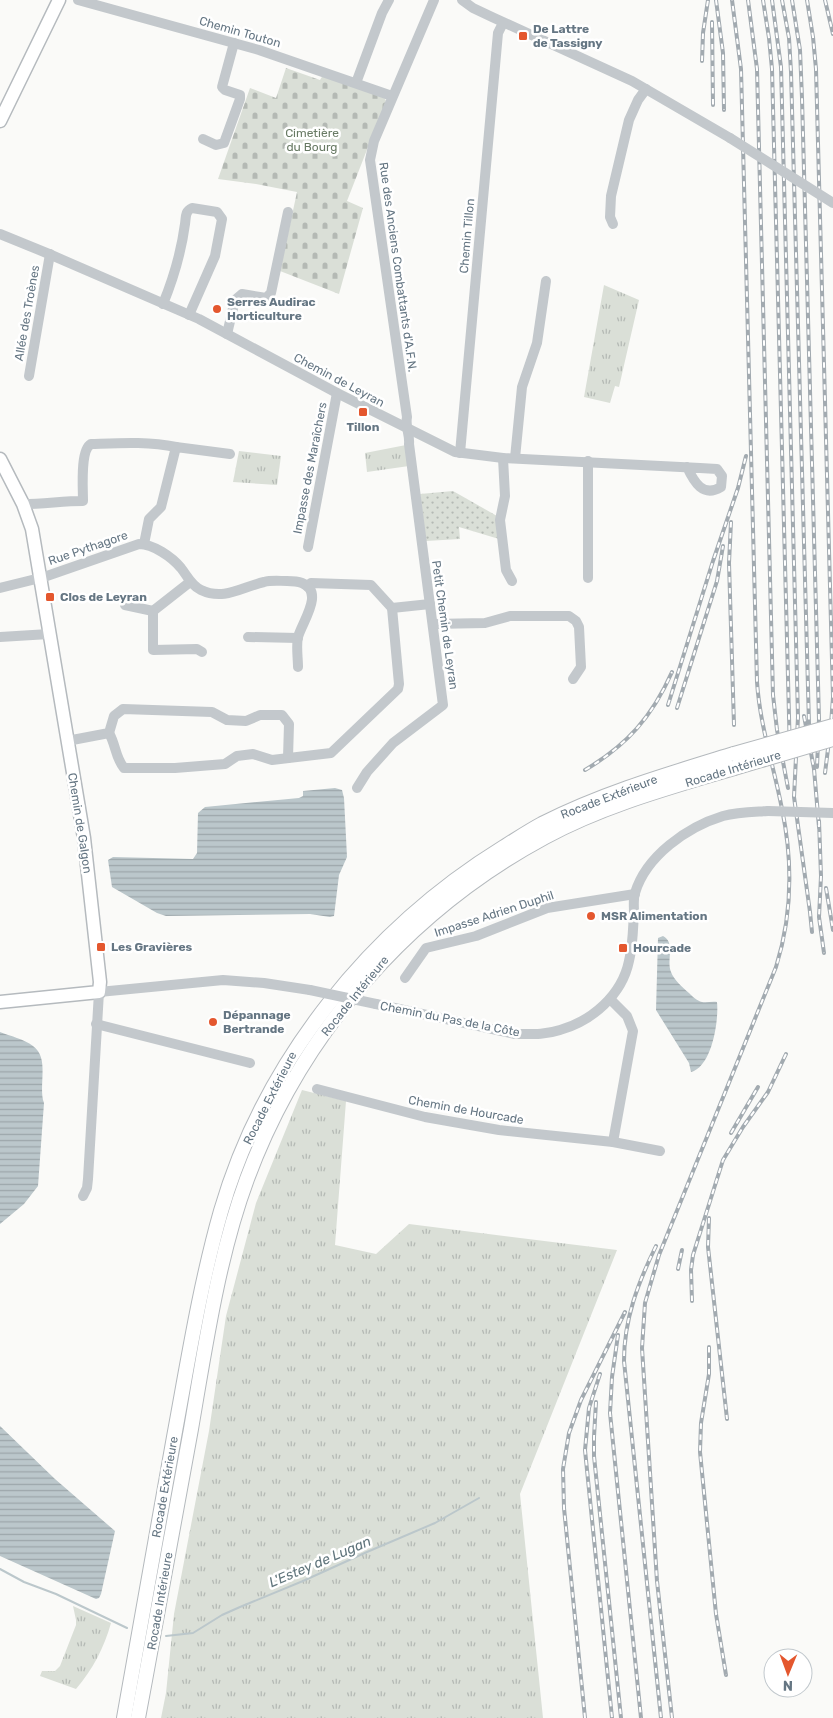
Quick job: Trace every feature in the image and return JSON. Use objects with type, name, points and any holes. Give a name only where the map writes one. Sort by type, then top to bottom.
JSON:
[{"type":"highway","name":"Rocade Extérieure","points":[[124,1718],[196,1313],[222,1210],[252,1128],[301,1041],[350,977],[382,943],[429,900],[480,862],[539,826],[591,801],[663,776],[734,761],[833,726]]},
{"type":"highway","name":"Rocade Intérieure","points":[[138,1718],[212,1314],[235,1216],[246,1181],[265,1134],[295,1077],[315,1045],[338,1013],[390,952],[436,911],[486,873],[546,837],[596,814],[666,789],[734,761],[833,739]]},
{"type":"main road","points":[[0,121],[59,0]]},
{"type":"main road","name":"Chemin de Galgon","points":[[0,459],[23,504],[32,529],[66,741],[84,838],[99,969],[99,992]]},
{"type":"main road","name":"Chemin du Pas de la Côte","points":[[0,1002],[99,992]]},
{"type":"street","name":"Chemin Touton","points":[[78,0],[259,50],[392,96]]},
{"type":"street","points":[[356,83],[382,13],[389,0]]},
{"type":"street","name":"Rue des Anciens Combattants d'A.F.N.","points":[[408,430],[370,160],[374,140],[434,0]]},
{"type":"street","points":[[462,0],[473,8],[503,23],[605,68],[646,89],[730,138],[833,203]]},
{"type":"street","name":"Chemin Tillon","points":[[460,453],[498,32],[503,23]]},
{"type":"street","points":[[203,139],[216,144],[224,144],[240,99],[240,95],[225,90],[222,87],[234,43]]},
{"type":"street","points":[[613,224],[610,217],[611,196],[629,120],[638,100],[646,89]]},
{"type":"street","points":[[163,304],[175,276],[186,213],[192,208],[217,212],[222,219],[215,256],[189,315]]},
{"type":"street","points":[[227,334],[235,300],[242,294],[266,298],[271,293],[288,212]]},
{"type":"street","name":"Chemin de Leyran","points":[[0,234],[189,315],[408,430],[452,451],[503,458],[687,467]]},
{"type":"street","name":"Allée des Troènes","points":[[29,376],[50,254]]},
{"type":"street","points":[[515,458],[522,387],[538,343],[546,281]]},
{"type":"street","name":"Impasse des Maraîchers","points":[[308,547],[337,393]]},
{"type":"street","name":"Petit Chemin de Leyran","points":[[357,788],[367,772],[393,742],[442,705],[408,430]]},
{"type":"street","points":[[23,504],[83,501],[83,467],[86,449],[91,444],[164,445],[230,454]]},
{"type":"street","points":[[144,544],[149,519],[162,507],[176,447]]},
{"type":"street","points":[[503,458],[505,496],[500,520],[506,570],[512,581]]},
{"type":"street","points":[[588,461],[588,578]]},
{"type":"street","name":"Rue Pythagore","points":[[0,588],[40,578],[126,548],[144,544],[176,564],[190,582],[201,590],[225,595],[264,582],[274,581],[297,582],[307,586],[311,583],[371,585],[392,608]]},
{"type":"street","points":[[153,611],[190,582]]},
{"type":"street","points":[[298,668],[298,638],[312,603],[311,591],[307,586]]},
{"type":"street","points":[[125,604],[153,611]]},
{"type":"street","points":[[109,733],[115,742],[118,760],[124,768],[174,768],[225,764],[237,756],[253,754],[272,760],[331,752],[398,689],[392,608],[430,604]]},
{"type":"street","points":[[153,611],[154,650],[197,649],[202,652]]},
{"type":"street","points":[[433,624],[485,623],[510,616],[569,616],[579,626],[581,667],[573,679]]},
{"type":"street","points":[[0,637],[50,634]]},
{"type":"street","points":[[248,637],[298,638]]},
{"type":"street","points":[[109,733],[114,716],[123,709],[212,712],[228,720],[246,721],[260,714],[282,715],[289,724],[288,758]]},
{"type":"street","points":[[66,741],[109,733]]},
{"type":"street","name":"Chemin du Pas de la Côte","points":[[99,992],[223,980],[264,983],[310,990],[515,1034],[538,1034],[560,1030],[588,1018],[610,1000],[621,981],[629,961],[634,894],[646,870],[665,850],[691,830],[725,816],[743,812],[833,813]]},
{"type":"street","name":"Impasse Adrien Duphil","points":[[404,978],[426,948],[476,936],[547,908],[634,894]]},
{"type":"street","name":"Chemin de Galgon","points":[[83,1196],[87,1188],[88,1179],[99,992]]},
{"type":"street","points":[[610,1000],[627,1016],[633,1031],[613,1142]]},
{"type":"street","points":[[96,1024],[250,1063]]},
{"type":"street","name":"Chemin de Hourcade","points":[[317,1089],[425,1117],[499,1130],[613,1142],[660,1151]]},
{"type":"green space","name":"Cimetière du Bourg","points":[[286,68],[320,80],[323,75],[384,97],[386,101],[347,201],[363,208],[339,294],[280,271],[297,192],[218,179],[250,88],[276,98]]},
{"type":"green space","points":[[604,285],[639,300],[619,387],[615,386],[610,403],[584,397]]},
{"type":"green space","points":[[406,445],[409,466],[367,472],[365,453]]},
{"type":"green space","points":[[239,451],[281,456],[277,485],[233,482]]},
{"type":"green space","points":[[453,491],[497,516],[499,539],[459,527],[460,539],[426,541],[420,494]]},
{"type":"green space","points":[[302,1090],[346,1101],[335,1245],[376,1254],[409,1224],[617,1250],[520,1494],[543,1718],[161,1718],[166,1693],[174,1614],[209,1431],[226,1316],[256,1203]]},
{"type":"green space","points":[[73,1606],[111,1623],[97,1658],[88,1674],[76,1689],[40,1676],[42,1671],[55,1671],[60,1666],[76,1625]]},
{"type":"shaded area","points":[[335,788],[342,790],[344,798],[347,857],[339,875],[334,916],[310,914],[166,916],[157,913],[112,887],[108,860],[113,857],[193,859],[197,853],[198,813],[205,807],[299,798],[303,796],[303,791]]},
{"type":"shaded area","points":[[663,936],[669,943],[670,967],[676,981],[698,1001],[717,1002],[717,1020],[713,1042],[704,1061],[691,1072],[689,1063],[656,1010],[658,938]]},
{"type":"shaded area","points":[[0,1032],[25,1041],[38,1051],[42,1065],[44,1103],[38,1186],[24,1204],[0,1224]]},
{"type":"shaded area","points":[[0,1426],[55,1479],[115,1531],[99,1598],[96,1599],[0,1556]]},
{"type":"waterway","name":"L'Estey de Lugan","points":[[166,1636],[193,1633],[222,1615],[435,1523],[479,1498]]},
{"type":"waterway","name":"L'Estey de Lugan","points":[[0,1569],[24,1582],[56,1594],[127,1628]]},
{"type":"railway","points":[[702,61],[703,33],[708,0]]},
{"type":"railway","points":[[716,0],[723,53],[724,110]]},
{"type":"railway","points":[[672,1718],[657,1581],[642,1348],[645,1303],[659,1255],[776,967],[785,928],[789,889],[786,829],[764,730],[757,682],[741,69],[732,0]]},
{"type":"railway","points":[[748,0],[757,69],[773,695],[777,730],[788,788]]},
{"type":"railway","points":[[763,0],[772,69],[790,754]]},
{"type":"railway","points":[[772,0],[781,67],[798,717],[794,797],[812,932]]},
{"type":"railway","points":[[782,0],[789,38],[791,72],[809,724]]},
{"type":"railway","points":[[792,0],[800,50],[802,98],[819,719],[817,767]]},
{"type":"railway","points":[[807,0],[816,69],[833,697],[825,773]]},
{"type":"railway","points":[[825,0],[833,34]]},
{"type":"railway","points":[[712,22],[713,105]]},
{"type":"railway","points":[[668,705],[738,488],[746,456]]},
{"type":"railway","points":[[731,522],[729,563],[734,725]]},
{"type":"railway","points":[[677,708],[717,581],[723,546]]},
{"type":"railway","points":[[585,770],[614,750],[637,729],[656,703],[672,672]]},
{"type":"railway","points":[[804,716],[814,769],[819,827]]},
{"type":"railway","points":[[819,821],[821,876],[819,917],[824,953]]},
{"type":"railway","points":[[826,888],[833,930]]},
{"type":"railway","points":[[692,1301],[691,1270],[693,1255],[723,1160],[743,1127],[768,1092],[786,1054]]},
{"type":"railway","points":[[731,1133],[758,1087]]},
{"type":"railway","points":[[709,1218],[708,1247],[727,1419]]},
{"type":"railway","points":[[656,1246],[643,1274],[629,1316],[624,1361],[661,1718]]},
{"type":"railway","points":[[678,1269],[682,1250]]},
{"type":"railway","points":[[585,1718],[564,1508],[563,1469],[569,1433],[581,1400],[625,1312]]},
{"type":"railway","points":[[618,1335],[612,1377],[610,1413],[641,1718]]},
{"type":"railway","points":[[709,1347],[709,1374],[701,1423],[700,1452],[716,1614],[726,1675]]},
{"type":"railway","points":[[600,1374],[589,1408],[585,1450],[612,1718]]},
{"type":"railway","points":[[596,1402],[594,1456],[621,1718]]},
{"type":"place","name":"De Lattre de Tassigny","points":[[523,36]]},
{"type":"place","name":"Serres Audirac Horticulture","points":[[217,309]]},
{"type":"place","name":"Tillon","points":[[363,412]]},
{"type":"place","name":"Clos de Leyran","points":[[50,597]]},
{"type":"place","name":"MSR Alimentation","points":[[591,916]]},
{"type":"place","name":"Les Gravières","points":[[101,947]]},
{"type":"place","name":"Hourcade","points":[[623,948]]},
{"type":"place","name":"Dépannage Bertrande","points":[[213,1022]]}]
